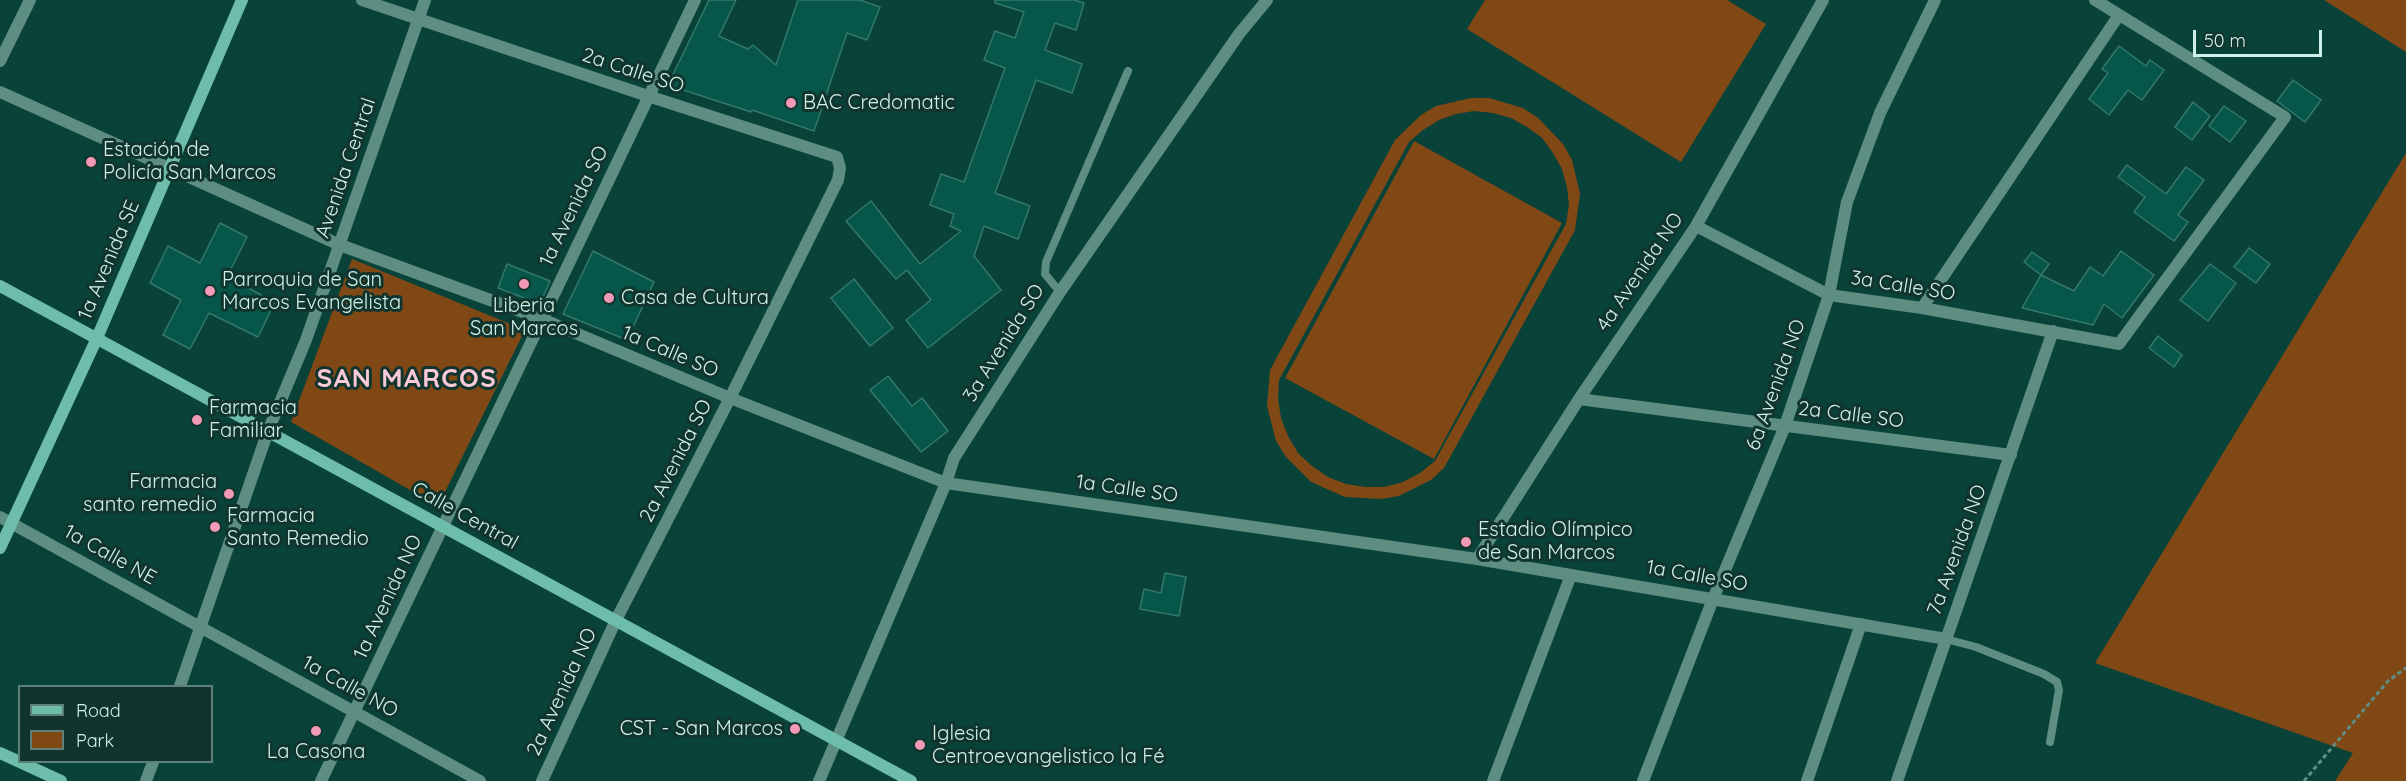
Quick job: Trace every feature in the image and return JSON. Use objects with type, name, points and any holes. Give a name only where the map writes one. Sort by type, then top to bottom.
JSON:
[{"type":"main road","name":"1a Avenida SE","points":[[0,548],[97,338],[242,0]]},
{"type":"main road","name":"Calle Central","points":[[0,286],[911,781]]},
{"type":"main road","points":[[0,753],[18,761]]},
{"type":"main road","points":[[22,763],[61,781]]},
{"type":"street","points":[[0,61],[30,0]]},
{"type":"street","name":"2a Calle SO","points":[[362,0],[837,157]]},
{"type":"street","name":"Avenida Central","points":[[181,685],[268,431],[306,340],[425,0]]},
{"type":"street","name":"1a Avenida SO","points":[[443,526],[694,0]]},
{"type":"street","name":"3a Avenida SO","points":[[819,781],[946,483],[954,458],[1060,292],[1239,34],[1267,0]]},
{"type":"street","name":"4a Avenida NO","points":[[1477,559],[1579,399],[1696,226],[1823,0]]},
{"type":"street","name":"6a Avenida NO","points":[[1643,781],[1713,599],[1785,426],[1829,295],[1847,202],[1880,113],[1935,0]]},
{"type":"street","points":[[1922,308],[2119,15],[2095,0]]},
{"type":"street","name":"3a Calle SO","points":[[1696,226],[1829,295],[1922,308],[2119,344],[2285,117],[2119,15]]},
{"type":"street","name":"1a Calle SO","points":[[0,92],[339,245],[542,319],[730,398],[946,483],[1477,559],[1946,639]]},
{"type":"street","name":"2a Avenida SO","points":[[616,620],[838,180],[840,168],[837,157]]},
{"type":"street","name":"7a Avenida NO","points":[[1897,781],[2012,455],[2053,331]]},
{"type":"street","name":"2a Calle SO","points":[[1579,399],[2012,455]]},
{"type":"street","name":"1a Calle NE","points":[[0,517],[201,627]]},
{"type":"street","name":"1a Avenida NO","points":[[321,781],[443,526]]},
{"type":"street","points":[[1493,781],[1571,574]]},
{"type":"street","name":"2a Avenida NO","points":[[542,781],[616,620]]},
{"type":"street","points":[[1807,781],[1861,624]]},
{"type":"street","name":"1a Calle NO","points":[[201,627],[480,781]]},
{"type":"street","points":[[146,781],[153,763]]},
{"type":"lane","points":[[1060,292],[1046,274],[1046,262],[1128,71]]},
{"type":"lane","points":[[1946,639],[2005,658],[2044,674],[2057,682],[2059,690],[2050,742]]},
{"type":"path","points":[[2304,781],[2388,681],[2406,668]]},
{"type":"green space","points":[[1485,0],[1727,0],[1766,24],[1681,162],[1467,29]]},
{"type":"green space","points":[[2324,0],[2406,0],[2406,52]]},
{"type":"green space","points":[[1471,98],[1489,98],[1523,108],[1538,118],[1563,144],[1572,160],[1580,194],[1575,230],[1444,468],[1431,480],[1399,496],[1381,499],[1345,497],[1311,482],[1286,457],[1276,441],[1267,406],[1270,370],[1395,140],[1421,115],[1436,106]],"holes":[[[1474,111],[1511,118],[1527,127],[1542,138],[1553,153],[1562,169],[1567,187],[1569,205],[1566,224],[1435,461],[1420,473],[1403,482],[1384,487],[1346,484],[1328,477],[1298,453],[1288,436],[1281,418],[1278,399],[1279,380],[1409,142],[1439,120],[1456,114]]]},
{"type":"green space","points":[[1414,141],[1562,223],[1434,459],[1285,378]]},
{"type":"green space","points":[[2406,153],[2406,781],[2335,781],[2353,753],[2095,663]]},
{"type":"green space","points":[[352,259],[525,330],[438,506],[291,422]]},
{"type":"building","points":[[709,0],[736,0],[719,36],[748,49],[753,45],[776,65],[798,0],[860,0],[880,7],[867,40],[847,33],[814,131],[668,85]]},
{"type":"building","points":[[995,0],[1074,0],[1084,3],[1076,30],[1055,23],[1045,50],[1082,64],[1072,93],[1036,80],[995,193],[1030,206],[1018,239],[984,226],[974,256],[1001,290],[928,348],[906,320],[931,300],[907,270],[896,279],[846,221],[871,201],[920,264],[961,231],[950,226],[954,214],[930,205],[941,174],[964,182],[1005,68],[984,60],[995,31],[1015,38],[1024,12],[995,3]]},
{"type":"building","points":[[2119,46],[2146,66],[2150,60],[2164,70],[2142,100],[2128,90],[2109,115],[2089,99],[2108,73],[2102,69]]},
{"type":"building","points":[[2293,80],[2321,100],[2305,122],[2277,101]]},
{"type":"building","points":[[2193,102],[2210,116],[2192,140],[2175,127]]},
{"type":"building","points":[[2224,106],[2246,121],[2230,142],[2209,126]]},
{"type":"building","points":[[2127,165],[2166,194],[2186,167],[2204,180],[2178,215],[2188,222],[2174,241],[2134,212],[2145,197],[2118,177]]},
{"type":"building","name":"Parroquia de San Marcos Evangelista","points":[[220,223],[247,237],[227,277],[275,302],[258,337],[209,313],[190,349],[163,335],[181,300],[150,283],[168,246],[200,263]]},
{"type":"building","points":[[2249,248],[2270,264],[2256,283],[2234,267]]},
{"type":"building","name":"Casa de Cultura","points":[[593,251],[654,282],[627,340],[563,314]]},
{"type":"building","points":[[2121,251],[2154,275],[2122,318],[2104,304],[2093,325],[2022,308],[2041,275],[2074,291],[2090,267],[2103,276]]},
{"type":"building","points":[[2032,252],[2049,264],[2041,275],[2024,262]]},
{"type":"building","name":"Liberia San Marcos","points":[[507,264],[550,281],[540,304],[498,288]]},
{"type":"building","points":[[2210,264],[2236,283],[2208,321],[2180,300]]},
{"type":"building","points":[[854,279],[893,328],[870,346],[831,298]]},
{"type":"building","points":[[2158,336],[2182,355],[2174,367],[2149,348]]},
{"type":"building","points":[[888,376],[912,406],[922,398],[948,431],[921,452],[870,390]]},
{"type":"building","points":[[1165,573],[1186,577],[1179,616],[1140,609],[1144,589],[1161,593]]},
{"type":"place","name":"BAC Credomatic","points":[[791,103]]},
{"type":"place","name":"Estación de Policía San Marcos","points":[[91,162]]},
{"type":"place","name":"Liberia San Marcos","points":[[524,284]]},
{"type":"place","name":"Parroquia de San Marcos Evangelista","points":[[210,291]]},
{"type":"place","name":"Casa de Cultura","points":[[609,298]]},
{"type":"place","name":"Farmacia Familiar","points":[[197,420]]},
{"type":"place","name":"Farmacia santo remedio","points":[[229,494]]},
{"type":"place","name":"Farmacia Santo Remedio","points":[[215,527]]},
{"type":"place","name":"Estadio Olímpico de San Marcos","points":[[1466,542]]},
{"type":"place","name":"CST - San Marcos","points":[[795,729]]},
{"type":"place","name":"La Casona","points":[[316,731]]},
{"type":"place","name":"Iglesia Centroevangelistico la Fé","points":[[920,745]]},
{"type":"district","name":"SAN MARCOS","points":[[407,379]]}]
